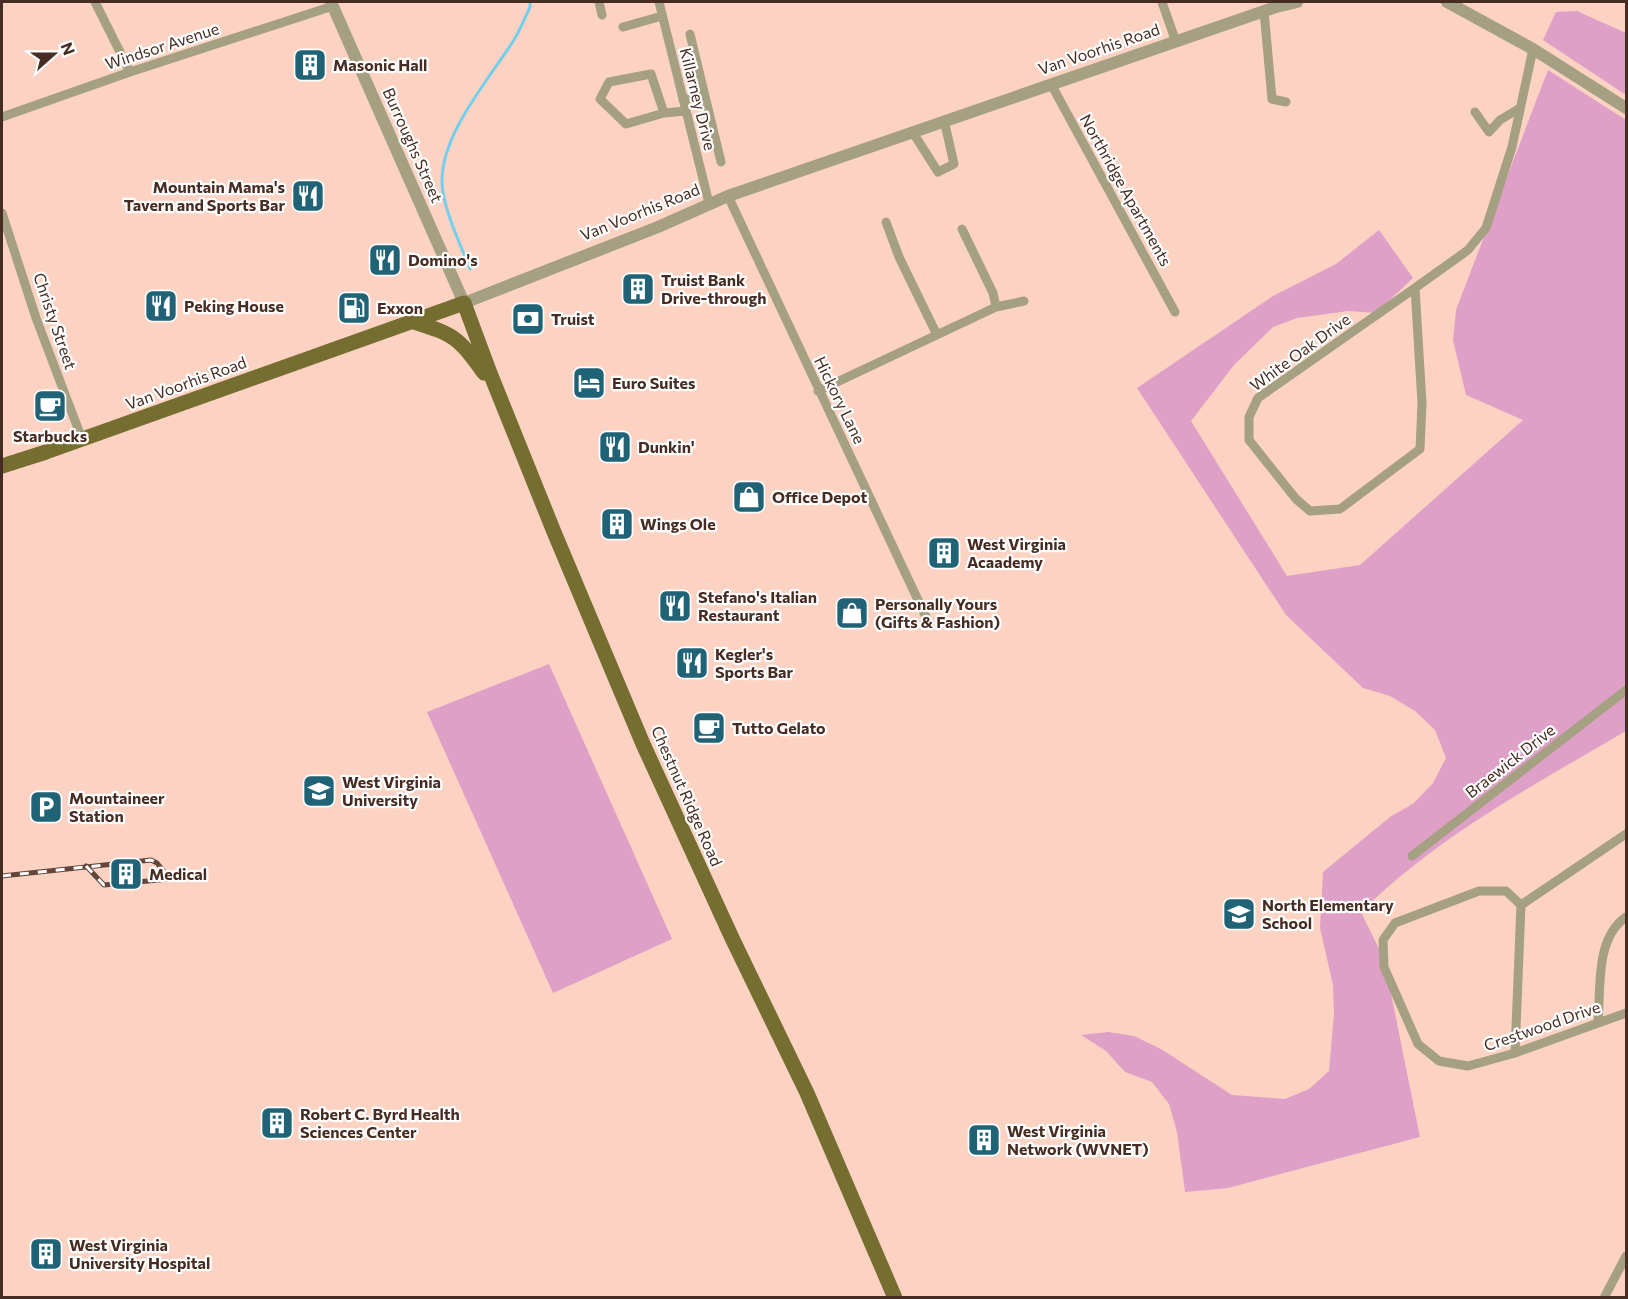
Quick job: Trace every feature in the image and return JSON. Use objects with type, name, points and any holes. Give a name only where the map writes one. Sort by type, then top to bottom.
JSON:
[{"type":"main road","name":"Van Voorhis Road","points":[[2,466],[464,303]]},
{"type":"main road","name":"Chestnut Ridge Road","points":[[464,303],[554,532],[663,790],[807,1093],[895,1298]]},
{"type":"main road","points":[[411,321],[445,332],[457,339],[496,389]]},
{"type":"street","points":[[95,2],[130,72]]},
{"type":"street","points":[[599,2],[602,15]]},
{"type":"street","name":"Killarney Drive","points":[[659,2],[709,203]]},
{"type":"street","points":[[1162,2],[1176,42]]},
{"type":"street","name":"Van Voorhis Road","points":[[464,303],[658,227],[728,196],[912,130],[1176,42],[1272,6],[1297,2]]},
{"type":"street","points":[[1447,2],[1533,49],[1626,108]]},
{"type":"street","name":"Windsor Avenue","points":[[2,117],[332,4]]},
{"type":"street","name":"Burroughs Street","points":[[332,4],[464,303]]},
{"type":"street","points":[[1272,6],[1272,99],[1286,102]]},
{"type":"street","points":[[623,27],[662,16]]},
{"type":"street","points":[[690,34],[721,162]]},
{"type":"street","name":"White Oak Drive","points":[[1415,288],[1422,403],[1420,449],[1340,509],[1310,511],[1296,499],[1249,440],[1249,417],[1258,398],[1468,250],[1486,228],[1512,147],[1533,49]]},
{"type":"street","points":[[664,113],[651,74],[609,82],[600,99],[626,124],[664,113],[686,111]]},
{"type":"street","name":"Northridge Apartments","points":[[1052,84],[1175,312]]},
{"type":"street","points":[[683,99],[705,96]]},
{"type":"street","points":[[1475,112],[1490,132],[1500,120],[1520,108]]},
{"type":"street","points":[[912,130],[938,172],[954,164],[944,120]]},
{"type":"street","name":"Hickory Lane","points":[[728,196],[926,617]]},
{"type":"street","name":"Christy Street","points":[[2,213],[36,318],[82,439]]},
{"type":"street","points":[[886,222],[899,257],[937,335]]},
{"type":"street","points":[[962,229],[993,293],[996,307]]},
{"type":"street","points":[[818,391],[996,307],[1024,301]]},
{"type":"street","name":"Braewick Drive","points":[[1412,856],[1626,690]]},
{"type":"street","points":[[1515,1053],[1521,905],[1626,834]]},
{"type":"street","name":"Crestwood Drive","points":[[1521,905],[1506,891],[1479,891],[1395,923],[1383,940],[1384,967],[1418,1044],[1439,1061],[1468,1066],[1515,1053],[1626,1013]]},
{"type":"street","points":[[1598,1022],[1603,949],[1617,923],[1626,917]]},
{"type":"street","points":[[1604,1298],[1626,1256]]},
{"type":"shaded area","points":[[1577,11],[1626,33],[1626,95],[1543,40],[1556,12]]},
{"type":"shaded area","points":[[1548,70],[1626,120],[1626,731],[1522,792],[1454,836],[1422,859],[1361,912],[1384,959],[1420,1137],[1228,1188],[1185,1192],[1177,1132],[1169,1104],[1152,1082],[1125,1072],[1106,1051],[1081,1035],[1108,1032],[1134,1036],[1161,1049],[1232,1095],[1285,1099],[1309,1089],[1329,1071],[1334,1014],[1333,985],[1320,928],[1323,872],[1390,817],[1414,803],[1433,783],[1446,758],[1435,730],[1415,711],[1390,696],[1363,688],[1286,615],[1137,388],[1273,296],[1336,264],[1379,230],[1413,278],[1376,313],[1348,311],[1297,318],[1273,327],[1234,365],[1191,421],[1287,576],[1360,565],[1523,420],[1466,395],[1453,340],[1456,310]]},
{"type":"shaded area","points":[[549,664],[672,939],[553,993],[427,712]]},
{"type":"waterway","points":[[470,269],[445,202],[442,182],[444,164],[449,145],[458,126],[514,40],[530,7],[530,2]]},
{"type":"railway","points":[[2,876],[151,860],[157,863],[170,879]]},
{"type":"railway","points":[[86,866],[104,885],[170,879]]},
{"type":"place","name":"Masonic Hall","points":[[310,65]]},
{"type":"place","name":"Mountain Mama's Tavern and Sports Bar","points":[[308,196]]},
{"type":"place","name":"Domino's","points":[[385,260]]},
{"type":"place","name":"Truist Bank Drive-through","points":[[638,289]]},
{"type":"place","name":"Peking House","points":[[161,306]]},
{"type":"place","name":"Exxon","points":[[354,308]]},
{"type":"place","name":"Truist","points":[[528,319]]},
{"type":"place","name":"Euro Suites","points":[[589,383]]},
{"type":"place","name":"Starbucks","points":[[50,406]]},
{"type":"place","name":"Dunkin'","points":[[615,447]]},
{"type":"place","name":"Office Depot","points":[[749,497]]},
{"type":"place","name":"Wings Ole","points":[[617,524]]},
{"type":"place","name":"West Virginia Acaademy","points":[[944,553]]},
{"type":"place","name":"Stefano's Italian Restaurant","points":[[675,606]]},
{"type":"place","name":"Personally Yours (Gifts & Fashion)","points":[[852,613]]},
{"type":"place","name":"Kegler's Sports Bar","points":[[692,663]]},
{"type":"place","name":"Tutto Gelato","points":[[709,728]]},
{"type":"place","name":"West Virginia University","points":[[319,791]]},
{"type":"place","name":"Mountaineer Station","points":[[46,807]]},
{"type":"place","name":"Medical","points":[[126,874]]},
{"type":"place","name":"North Elementary School","points":[[1239,914]]},
{"type":"place","name":"Robert C. Byrd Health Sciences Center","points":[[277,1123]]},
{"type":"place","name":"West Virginia Network (WVNET)","points":[[984,1140]]},
{"type":"place","name":"West Virginia University Hospital","points":[[46,1254]]}]
